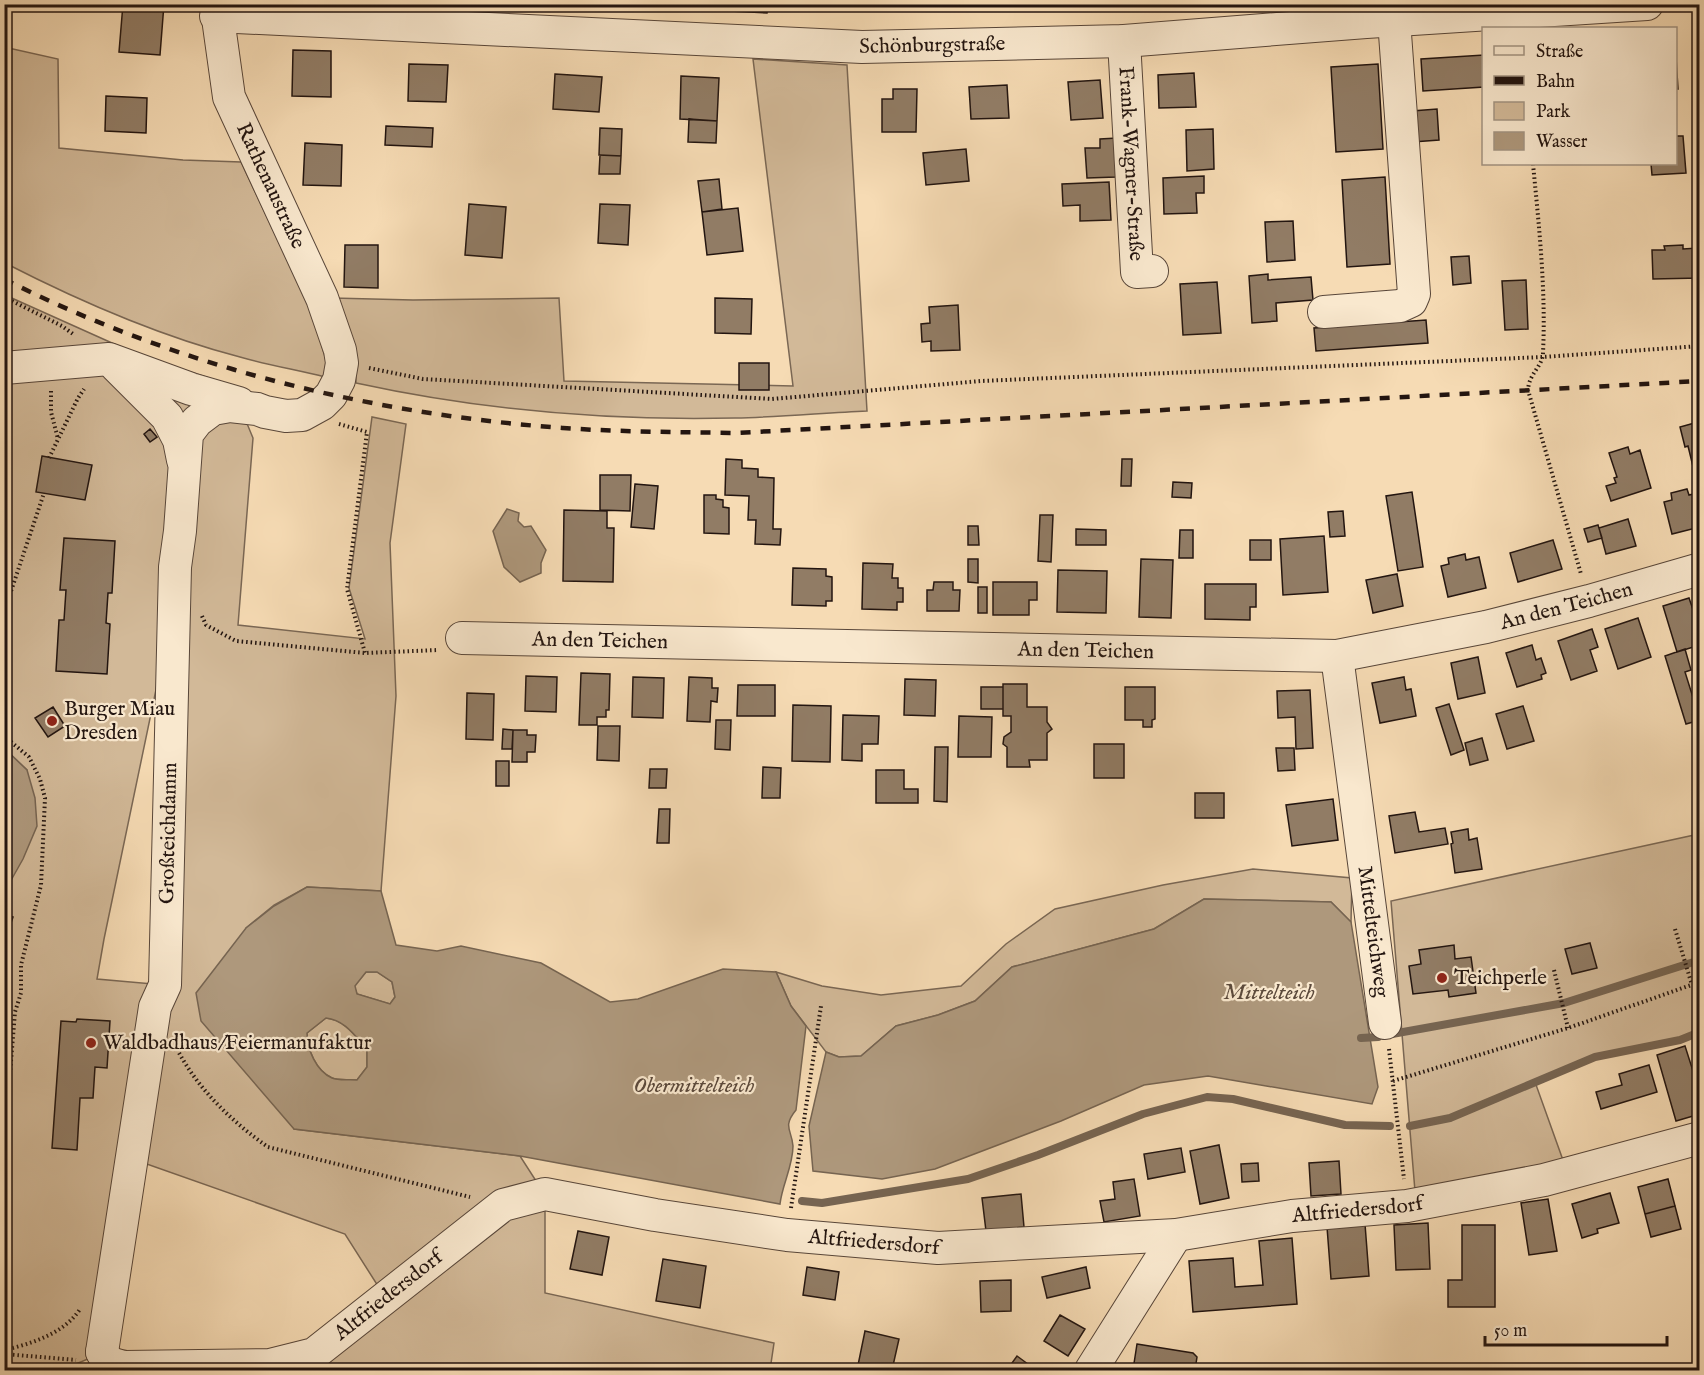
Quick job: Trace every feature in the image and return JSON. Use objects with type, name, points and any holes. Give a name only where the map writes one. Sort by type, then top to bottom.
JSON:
[{"type":"street","name":"Schönburgstraße","points":[[216,10],[862,46],[1124,41],[1375,15],[1647,4]]},
{"type":"street","name":"Rathenaustraße","points":[[216,10],[229,97],[322,298],[340,350],[342,363]]},
{"type":"street","points":[[1324,312],[1400,306],[1410,301],[1414,294],[1375,15]]},
{"type":"street","name":"Frank-Wagner-Straße","points":[[1124,41],[1137,272],[1152,271]]},
{"type":"street","points":[[109,359],[167,417],[179,440],[184,464]]},
{"type":"street","points":[[4,368],[109,359],[191,390],[257,409]]},
{"type":"street","points":[[302,415],[322,404],[331,394],[339,380],[342,363]]},
{"type":"street","name":"Großteichdamm","points":[[93,1361],[155,1007],[165,985],[176,567],[187,434],[197,421],[213,409],[230,406],[286,416],[302,415]]},
{"type":"street","name":"An den Teichen","points":[[462,638],[1337,656],[1486,627],[1589,601],[1700,569]]},
{"type":"street","name":"Mittelteichweg","points":[[1337,656],[1385,1023]]},
{"type":"street","name":"Altfriedersdorf","points":[[93,1361],[106,1360],[113,1365],[125,1367],[270,1365],[314,1354],[503,1205],[545,1194],[655,1215],[787,1235],[938,1248],[1176,1235],[1292,1216],[1407,1206],[1544,1180],[1700,1138]]},
{"type":"street","points":[[1090,1371],[1176,1235]]},
{"type":"path","points":[[1533,165],[1541,248],[1543,357],[1529,380],[1528,390],[1589,601]]},
{"type":"path","points":[[4,297],[62,326],[109,359],[78,398],[49,458]]},
{"type":"path","points":[[342,363],[423,379],[772,399],[981,381],[1543,357],[1700,346]]},
{"type":"path","points":[[49,364],[51,412],[58,440]]},
{"type":"path","points":[[302,415],[368,432],[347,589],[365,653]]},
{"type":"path","points":[[4,635],[7,603],[44,493]]},
{"type":"path","points":[[4,580],[11,590]]},
{"type":"path","points":[[236,641],[365,653],[452,650],[462,638]]},
{"type":"path","points":[[4,736],[29,758],[40,779],[45,798],[41,885],[21,965],[21,993],[15,1012],[7,1110],[4,1119]]},
{"type":"path","points":[[1675,929],[1692,985]]},
{"type":"path","points":[[1554,970],[1568,1028]]},
{"type":"path","points":[[1393,1081],[1568,1028],[1700,982]]},
{"type":"path","points":[[787,1235],[821,1006]]},
{"type":"path","name":"Mittelteichweg","points":[[1385,1023],[1407,1206]]},
{"type":"path","points":[[176,1048],[181,1058],[210,1095],[244,1131],[268,1147],[503,1205]]},
{"type":"path","points":[[4,1352],[26,1346],[53,1333],[73,1320],[84,1302]]},
{"type":"path","points":[[4,1352],[63,1360],[93,1361]]},
{"type":"green space","points":[[4,47],[58,59],[59,148],[183,160],[241,162],[313,314],[327,364],[325,377],[251,360],[180,339],[91,304],[5,263]]},
{"type":"green space","points":[[753,59],[847,65],[867,411],[768,417],[640,418],[497,407],[356,383],[355,350],[333,298],[413,300],[559,298],[564,381],[793,386]]},
{"type":"green space","points":[[5,295],[141,356],[231,385],[253,438],[238,625],[365,639],[349,588],[372,417],[406,424],[390,543],[396,696],[381,891],[307,887],[274,905],[246,928],[294,1129],[520,1156],[540,1187],[383,1294],[345,1234],[144,1163],[102,1353],[76,1364],[5,1370],[4,1044],[8,1011],[4,985],[4,891],[12,876],[27,770],[5,749],[5,371],[109,365],[184,464],[109,356],[5,363]],"holes":[[[172,613],[164,985],[97,979]]]},
{"type":"green space","points":[[1699,834],[1699,1032],[1680,1040],[1595,1057],[1535,1082],[1564,1163],[1415,1191],[1391,901]]},
{"type":"green space","points":[[1253,869],[1352,878],[1351,922],[1331,902],[1204,899],[1154,929],[1012,967],[975,1001],[938,1015],[896,1026],[861,1056],[839,1057],[826,1052],[791,1006],[776,972],[822,986],[881,995],[961,986],[1006,944],[1055,909],[1163,885]]},
{"type":"green space","points":[[366,972],[377,972],[392,982],[395,997],[390,1004],[357,994],[354,986]]},
{"type":"green space","points":[[326,1018],[344,1025],[367,1049],[367,1067],[357,1080],[332,1078],[321,1070],[314,1059],[307,1033]]},
{"type":"green space","points":[[545,1202],[545,1293],[774,1343],[770,1370],[335,1370],[321,1360],[474,1228]]},
{"type":"water","points":[[507,509],[519,513],[518,521],[524,527],[531,526],[546,550],[541,563],[541,573],[520,582],[504,567],[493,531]]},
{"type":"water","points":[[5,749],[27,770],[35,798],[37,826],[23,859],[5,891]]},
{"type":"water","name":"Obermittelteich","points":[[307,887],[381,891],[396,945],[437,951],[461,946],[541,963],[610,1002],[638,999],[723,969],[776,972],[791,1006],[806,1026],[796,1110],[789,1121],[793,1153],[780,1204],[520,1156],[294,1129],[201,1021],[196,993],[246,928],[274,906]],"holes":[[[366,972],[377,972],[392,982],[395,997],[390,1004],[357,994],[355,986]],[[326,1018],[344,1025],[367,1049],[367,1067],[357,1080],[332,1078],[317,1065],[309,1046],[307,1033]]]},
{"type":"water","name":"Mittelteich","points":[[1204,899],[1331,902],[1351,922],[1378,1087],[1372,1104],[1208,1076],[1144,1085],[1061,1121],[935,1169],[882,1179],[813,1171],[809,1126],[826,1052],[839,1057],[861,1056],[896,1026],[938,1015],[975,1001],[1012,967],[1154,929]]},
{"type":"building","points":[[123,4],[164,4],[160,55],[119,52]]},
{"type":"building","points":[[730,4],[768,4],[767,13],[730,11]]},
{"type":"building","points":[[808,4],[841,4],[841,8],[808,7]]},
{"type":"building","points":[[948,4],[980,4],[980,10],[948,11]]},
{"type":"building","points":[[1048,4],[1082,4],[1082,9],[1048,10]]},
{"type":"building","points":[[1108,4],[1145,4],[1145,6],[1108,7]]},
{"type":"building","points":[[293,50],[331,51],[331,97],[292,96]]},
{"type":"building","points":[[1482,55],[1482,87],[1423,91],[1421,59]]},
{"type":"building","points":[[409,64],[448,65],[446,102],[408,101]]},
{"type":"building","points":[[1378,64],[1383,149],[1336,152],[1331,67]]},
{"type":"building","points":[[1194,73],[1196,107],[1159,108],[1158,75]]},
{"type":"building","points":[[555,74],[602,77],[599,112],[553,109]]},
{"type":"building","points":[[681,76],[719,78],[717,121],[680,119]]},
{"type":"building","points":[[1100,80],[1103,118],[1071,120],[1068,82]]},
{"type":"building","points":[[1007,85],[1009,118],[971,119],[969,87]]},
{"type":"building","points":[[893,89],[917,89],[916,132],[882,132],[882,99],[893,99]]},
{"type":"building","points":[[106,96],[147,98],[146,133],[105,131]]},
{"type":"building","points":[[1437,109],[1439,140],[1413,142],[1412,111]]},
{"type":"building","points":[[689,119],[717,121],[716,143],[688,142]]},
{"type":"building","points":[[386,126],[433,128],[432,147],[385,145]]},
{"type":"building","points":[[600,128],[622,129],[621,156],[599,155]]},
{"type":"building","points":[[1213,129],[1214,169],[1187,171],[1186,130]]},
{"type":"building","points":[[1677,136],[1683,136],[1686,173],[1652,175],[1651,165],[1677,165]]},
{"type":"building","points":[[1117,138],[1116,177],[1087,178],[1085,148],[1100,148],[1100,139]]},
{"type":"building","points":[[305,143],[342,145],[341,186],[303,185]]},
{"type":"building","points":[[966,149],[969,181],[926,185],[923,153]]},
{"type":"building","points":[[600,155],[621,156],[620,174],[599,174]]},
{"type":"building","points":[[1204,176],[1204,193],[1196,193],[1197,213],[1164,214],[1163,178]]},
{"type":"building","points":[[1385,177],[1390,264],[1347,267],[1342,180]]},
{"type":"building","points":[[719,179],[722,209],[702,212],[698,181]]},
{"type":"building","points":[[1109,182],[1111,220],[1080,221],[1080,205],[1063,206],[1062,184]]},
{"type":"building","points":[[469,204],[506,207],[502,258],[465,255]]},
{"type":"building","points":[[600,204],[630,205],[628,245],[598,243]]},
{"type":"building","points":[[738,208],[743,251],[707,255],[702,212]]},
{"type":"building","points":[[1293,221],[1295,260],[1267,262],[1265,222]]},
{"type":"building","points":[[345,245],[378,245],[378,288],[344,287]]},
{"type":"building","points":[[1683,245],[1683,249],[1698,248],[1700,278],[1653,279],[1652,250],[1665,250],[1664,246]]},
{"type":"building","points":[[1469,256],[1471,283],[1453,285],[1451,257]]},
{"type":"building","points":[[1268,274],[1268,280],[1311,277],[1313,300],[1276,303],[1277,321],[1252,323],[1249,276]]},
{"type":"building","points":[[1526,280],[1528,329],[1505,330],[1502,281]]},
{"type":"building","points":[[1217,282],[1221,333],[1183,335],[1180,284]]},
{"type":"building","points":[[715,298],[752,299],[751,334],[715,333]]},
{"type":"building","points":[[958,305],[960,350],[931,351],[931,341],[922,342],[921,324],[930,323],[929,307]]},
{"type":"building","points":[[1426,320],[1428,343],[1316,351],[1314,328]]},
{"type":"building","points":[[739,363],[769,363],[769,390],[739,390]]},
{"type":"building","points":[[1698,422],[1700,482],[1697,483],[1688,446],[1685,447],[1680,427]]},
{"type":"building","points":[[150,429],[157,437],[150,442],[144,434]]},
{"type":"building","points":[[1628,447],[1630,454],[1640,450],[1651,488],[1611,501],[1606,486],[1616,483],[1614,478],[1617,477],[1609,453]]},
{"type":"building","points":[[42,456],[92,465],[85,500],[36,492]]},
{"type":"building","points":[[726,459],[742,460],[742,468],[758,469],[758,477],[774,478],[773,529],[781,529],[780,545],[755,544],[756,520],[748,520],[749,496],[725,495]]},
{"type":"building","points":[[1122,459],[1132,459],[1131,486],[1121,486]]},
{"type":"building","points":[[600,475],[631,475],[630,511],[600,510]]},
{"type":"building","points":[[1173,482],[1192,483],[1191,498],[1172,497]]},
{"type":"building","points":[[635,484],[658,486],[654,529],[631,527]]},
{"type":"building","points":[[1687,489],[1689,495],[1698,493],[1700,527],[1672,534],[1664,502],[1672,500],[1671,493]]},
{"type":"building","points":[[1412,492],[1423,567],[1398,571],[1386,496]]},
{"type":"building","points":[[704,495],[716,495],[716,499],[723,500],[723,507],[729,508],[729,534],[704,533]]},
{"type":"building","points":[[564,510],[607,511],[607,528],[614,528],[613,582],[563,581]]},
{"type":"building","points":[[1343,511],[1345,536],[1330,537],[1328,512]]},
{"type":"building","points":[[1040,515],[1053,515],[1051,562],[1038,561]]},
{"type":"building","points":[[1628,519],[1636,546],[1606,554],[1599,528]]},
{"type":"building","points":[[1598,525],[1602,538],[1588,542],[1584,529]]},
{"type":"building","points":[[968,526],[978,526],[979,545],[968,545]]},
{"type":"building","points":[[1076,529],[1106,530],[1106,545],[1076,545]]},
{"type":"building","points":[[1180,530],[1193,530],[1193,558],[1179,558]]},
{"type":"building","points":[[1324,536],[1328,592],[1283,595],[1280,539]]},
{"type":"building","points":[[64,538],[115,541],[112,593],[108,593],[106,623],[110,624],[107,674],[56,671],[59,620],[64,620],[66,590],[60,590]]},
{"type":"building","points":[[1250,540],[1271,540],[1271,560],[1250,560]]},
{"type":"building","points":[[1553,540],[1562,569],[1518,582],[1510,553]]},
{"type":"building","points":[[1465,554],[1466,560],[1479,557],[1486,588],[1448,597],[1441,566],[1449,564],[1448,558]]},
{"type":"building","points":[[968,559],[978,559],[978,583],[968,582]]},
{"type":"building","points":[[1141,559],[1173,560],[1171,618],[1139,617]]},
{"type":"building","points":[[863,563],[893,564],[892,578],[898,578],[898,588],[903,588],[903,602],[897,602],[897,610],[862,609]]},
{"type":"building","points":[[793,568],[826,569],[826,576],[832,577],[832,601],[826,601],[826,606],[792,605]]},
{"type":"building","points":[[1058,570],[1107,571],[1106,613],[1057,612]]},
{"type":"building","points":[[1397,574],[1403,606],[1373,613],[1366,580]]},
{"type":"building","points":[[934,582],[953,582],[953,590],[960,590],[959,611],[927,611],[927,590],[933,590]]},
{"type":"building","points":[[993,582],[1037,582],[1037,600],[1029,600],[1029,615],[993,615]]},
{"type":"building","points":[[1205,584],[1256,584],[1256,607],[1250,607],[1250,620],[1205,619]]},
{"type":"building","points":[[978,587],[987,587],[987,613],[978,613]]},
{"type":"building","points":[[1689,598],[1700,630],[1700,645],[1677,652],[1663,606]]},
{"type":"building","points":[[1638,618],[1651,657],[1618,669],[1605,629]]},
{"type":"building","points":[[1592,629],[1598,647],[1590,650],[1597,671],[1571,680],[1558,641]]},
{"type":"building","points":[[1532,645],[1536,660],[1541,658],[1546,673],[1541,675],[1542,679],[1517,687],[1506,653]]},
{"type":"building","points":[[1685,649],[1691,670],[1685,672],[1700,720],[1686,724],[1665,656]]},
{"type":"building","points":[[1478,657],[1485,693],[1458,699],[1451,663]]},
{"type":"building","points":[[581,673],[610,674],[609,710],[606,710],[606,717],[597,717],[597,725],[579,725]]},
{"type":"building","points":[[526,676],[557,677],[556,712],[525,711]]},
{"type":"building","points":[[633,677],[664,678],[663,718],[632,717]]},
{"type":"building","points":[[689,677],[712,678],[712,688],[718,688],[717,702],[711,701],[710,722],[687,721]]},
{"type":"building","points":[[1404,677],[1406,690],[1411,689],[1416,716],[1380,723],[1372,683]]},
{"type":"building","points":[[905,679],[936,680],[935,716],[904,715]]},
{"type":"building","points":[[1003,684],[1027,684],[1027,707],[1047,707],[1047,722],[1052,729],[1047,733],[1047,760],[1029,760],[1030,767],[1007,767],[1007,747],[1003,744],[1004,737],[1011,732],[1011,716],[1003,716]]},
{"type":"building","points":[[738,685],[775,685],[775,716],[737,716]]},
{"type":"building","points":[[981,687],[1003,687],[1003,709],[981,709]]},
{"type":"building","points":[[1125,687],[1155,687],[1155,719],[1152,720],[1152,727],[1143,727],[1143,720],[1125,720]]},
{"type":"building","points":[[1310,690],[1313,748],[1296,749],[1295,717],[1278,718],[1277,691]]},
{"type":"building","points":[[467,693],[494,694],[493,740],[466,739]]},
{"type":"building","points":[[1449,704],[1464,750],[1451,755],[1436,708]]},
{"type":"building","points":[[793,705],[831,706],[830,762],[792,761]]},
{"type":"building","points":[[1523,706],[1534,741],[1507,749],[1496,714]]},
{"type":"building","points":[[53,707],[65,726],[48,737],[35,718]]},
{"type":"building","points":[[843,715],[879,716],[878,744],[862,744],[862,761],[842,760]]},
{"type":"building","points":[[959,716],[992,717],[991,757],[958,757]]},
{"type":"building","points":[[716,720],[731,720],[730,750],[715,749]]},
{"type":"building","points":[[598,726],[620,726],[619,761],[597,760]]},
{"type":"building","points":[[503,729],[513,730],[512,749],[502,749]]},
{"type":"building","points":[[513,730],[527,730],[527,735],[536,735],[535,752],[527,752],[527,762],[512,762]]},
{"type":"building","points":[[1482,738],[1488,760],[1470,765],[1465,743]]},
{"type":"building","points":[[1094,744],[1124,744],[1124,778],[1094,778]]},
{"type":"building","points":[[935,747],[948,747],[947,802],[934,801]]},
{"type":"building","points":[[1276,748],[1294,748],[1295,770],[1278,771]]},
{"type":"building","points":[[496,761],[509,761],[509,786],[496,786]]},
{"type":"building","points":[[763,767],[781,768],[780,798],[762,798]]},
{"type":"building","points":[[650,769],[667,769],[666,788],[649,788]]},
{"type":"building","points":[[876,770],[904,770],[904,789],[918,789],[918,803],[876,803]]},
{"type":"building","points":[[1195,793],[1224,793],[1224,818],[1195,818]]},
{"type":"building","points":[[1333,799],[1338,840],[1292,846],[1286,805]]},
{"type":"building","points":[[659,809],[670,809],[669,843],[657,843]]},
{"type":"building","points":[[1415,812],[1419,832],[1445,828],[1448,844],[1395,853],[1389,816]]},
{"type":"building","points":[[1468,829],[1469,840],[1477,838],[1482,869],[1455,873],[1451,832]]},
{"type":"building","points":[[4,914],[13,917],[9,929],[4,927]]},
{"type":"building","points":[[1590,943],[1597,968],[1572,974],[1565,949]]},
{"type":"building","name":"Teichperle","points":[[1454,945],[1455,959],[1471,957],[1476,993],[1449,997],[1448,990],[1413,994],[1409,966],[1421,964],[1419,950]]},
{"type":"building","points":[[77,1019],[110,1021],[107,1068],[95,1067],[93,1098],[80,1098],[77,1150],[52,1148],[61,1021],[76,1022]]},
{"type":"building","points":[[1685,1046],[1700,1093],[1700,1114],[1676,1121],[1657,1055]]},
{"type":"building","points":[[1649,1065],[1657,1092],[1601,1109],[1596,1092],[1622,1085],[1619,1074]]},
{"type":"building","points":[[1219,1145],[1229,1198],[1200,1204],[1190,1151]]},
{"type":"building","points":[[1181,1148],[1185,1172],[1148,1179],[1144,1154]]},
{"type":"building","points":[[1339,1161],[1341,1194],[1311,1196],[1309,1163]]},
{"type":"building","points":[[1258,1163],[1259,1181],[1242,1182],[1241,1164]]},
{"type":"building","points":[[1134,1179],[1140,1216],[1104,1222],[1100,1201],[1115,1199],[1113,1182]]},
{"type":"building","points":[[1668,1179],[1675,1206],[1645,1214],[1638,1187]]},
{"type":"building","points":[[1610,1193],[1619,1223],[1597,1229],[1598,1233],[1582,1238],[1572,1204]]},
{"type":"building","points":[[1021,1194],[1024,1227],[986,1231],[982,1198]]},
{"type":"building","points":[[1548,1199],[1557,1251],[1529,1255],[1521,1203]]},
{"type":"building","points":[[1675,1206],[1681,1229],[1651,1237],[1645,1214]]},
{"type":"building","points":[[1428,1223],[1430,1269],[1396,1270],[1394,1225]]},
{"type":"building","points":[[1365,1224],[1369,1276],[1331,1279],[1327,1227]]},
{"type":"building","points":[[1462,1225],[1495,1225],[1495,1307],[1448,1307],[1448,1280],[1462,1280]]},
{"type":"building","points":[[578,1231],[609,1237],[602,1275],[570,1269]]},
{"type":"building","points":[[1292,1238],[1297,1304],[1193,1312],[1189,1261],[1233,1258],[1235,1287],[1263,1285],[1259,1241]]},
{"type":"building","points":[[663,1259],[706,1266],[700,1308],[656,1301]]},
{"type":"building","points":[[807,1267],[839,1272],[835,1300],[803,1295]]},
{"type":"building","points":[[1086,1267],[1090,1288],[1047,1298],[1042,1277]]},
{"type":"building","points":[[1011,1280],[1011,1311],[981,1312],[980,1281]]},
{"type":"building","points":[[1060,1315],[1085,1329],[1068,1356],[1044,1341]]},
{"type":"building","points":[[865,1331],[899,1339],[892,1370],[857,1370]]},
{"type":"building","points":[[1137,1344],[1193,1353],[1197,1357],[1195,1370],[1133,1370]]},
{"type":"building","points":[[1017,1356],[1036,1370],[1007,1370]]},
{"type":"waterway","points":[[1392,1034],[1564,1003],[1700,960]]},
{"type":"waterway","points":[[1410,1126],[1450,1118],[1595,1057],[1680,1040],[1700,1032]]},
{"type":"waterway","points":[[1361,1038],[1378,1037]]},
{"type":"waterway","points":[[802,1201],[822,1203],[968,1179],[1038,1155],[1143,1114],[1207,1097],[1233,1099],[1345,1125],[1390,1126]]},
{"type":"railway","points":[[4,279],[70,310],[137,337],[206,361],[276,381],[347,398],[418,411],[563,428],[736,433],[1700,381]]},
{"type":"place","name":"Burger Miau Dresden","points":[[52,721]]},
{"type":"place","name":"Teichperle","points":[[1442,978]]},
{"type":"place","name":"Waldbadhaus/Feiermanufaktur","points":[[91,1043]]}]
